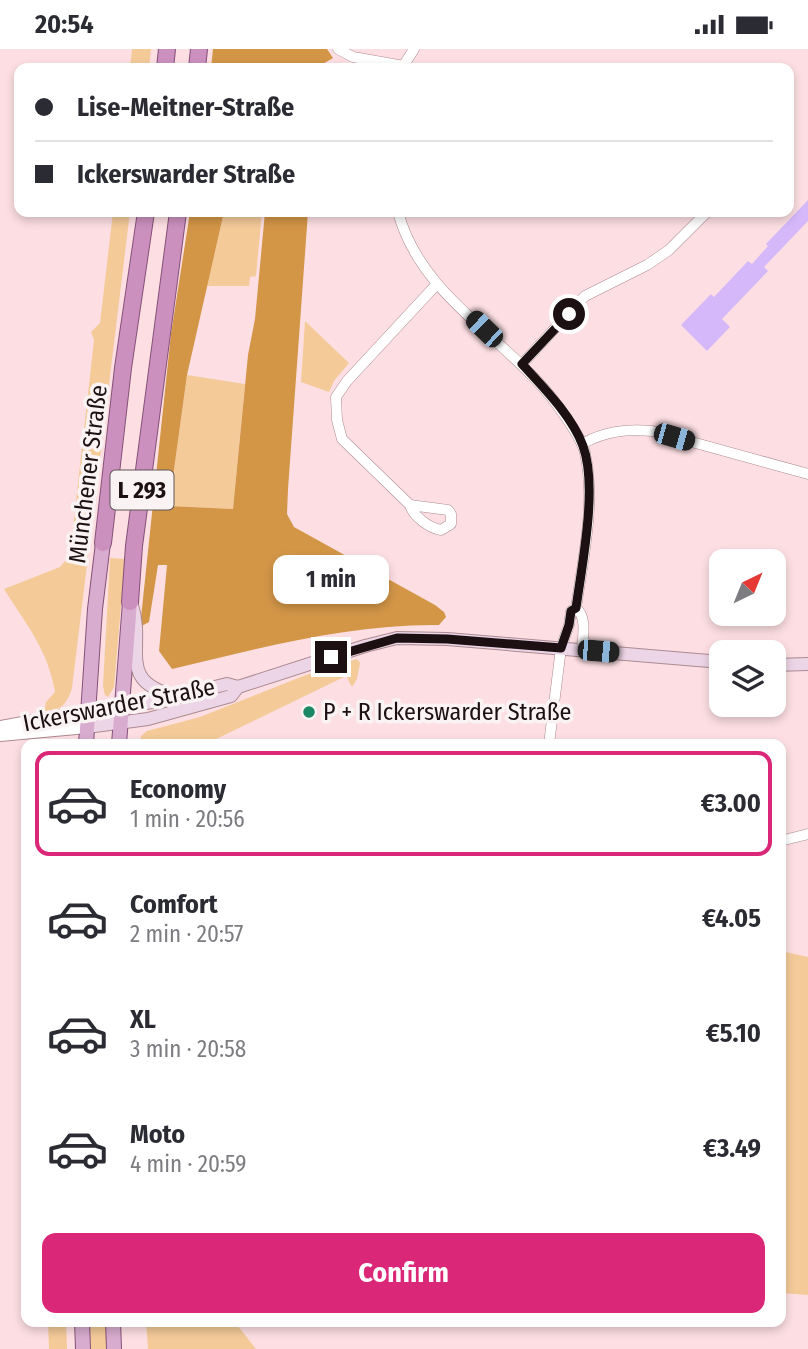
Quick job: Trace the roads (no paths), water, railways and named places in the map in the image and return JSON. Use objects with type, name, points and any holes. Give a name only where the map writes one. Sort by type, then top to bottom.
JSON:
[{"type":"highway","name":"Münchener Straße","points":[[103,543],[123,368],[145,217]]},
{"type":"highway","name":"L 293","points":[[130,602],[134,546],[177,217]]},
{"type":"main road","name":"Münchener Straße","points":[[86,739],[95,609],[103,543]]},
{"type":"main road","points":[[130,602],[136,619],[135,662],[138,673],[152,687],[178,697]]},
{"type":"main road","name":"L 293","points":[[119,739],[130,602]]},
{"type":"main road","name":"Ickerswarder Straße","points":[[87,727],[178,697],[227,684],[238,687],[397,638],[447,639],[709,661]]},
{"type":"main road","points":[[786,665],[808,664]]},
{"type":"main road","name":"Ickerswarder Straße","points":[[88,711],[148,719],[232,696],[238,687]]},
{"type":"main road","points":[[82,1327],[83,1349]]},
{"type":"main road","points":[[113,1327],[114,1349]]},
{"type":"street","points":[[338,49],[353,57],[384,63]]},
{"type":"street","points":[[399,217],[415,253],[436,285],[522,364],[560,408],[582,444],[589,472],[588,507],[576,608]]},
{"type":"street","points":[[522,364],[585,296],[647,265],[669,250],[702,217]]},
{"type":"street","points":[[410,505],[342,439],[337,420],[336,397],[347,380],[436,285]]},
{"type":"street","points":[[582,444],[613,431],[652,431],[808,474]]},
{"type":"street","points":[[550,739],[561,648],[571,611],[576,608]]},
{"type":"street","points":[[576,608],[581,613],[583,623],[582,650]]},
{"type":"street","name":"Ickerswarder Straße","points":[[0,727],[88,711]]},
{"type":"street","name":"Ickerswarder Straße","points":[[0,734],[87,727]]},
{"type":"street","points":[[786,840],[808,834]]},
{"type":"place","name":"P + R Ickerswarder Straße","points":[[309,712]]}]
